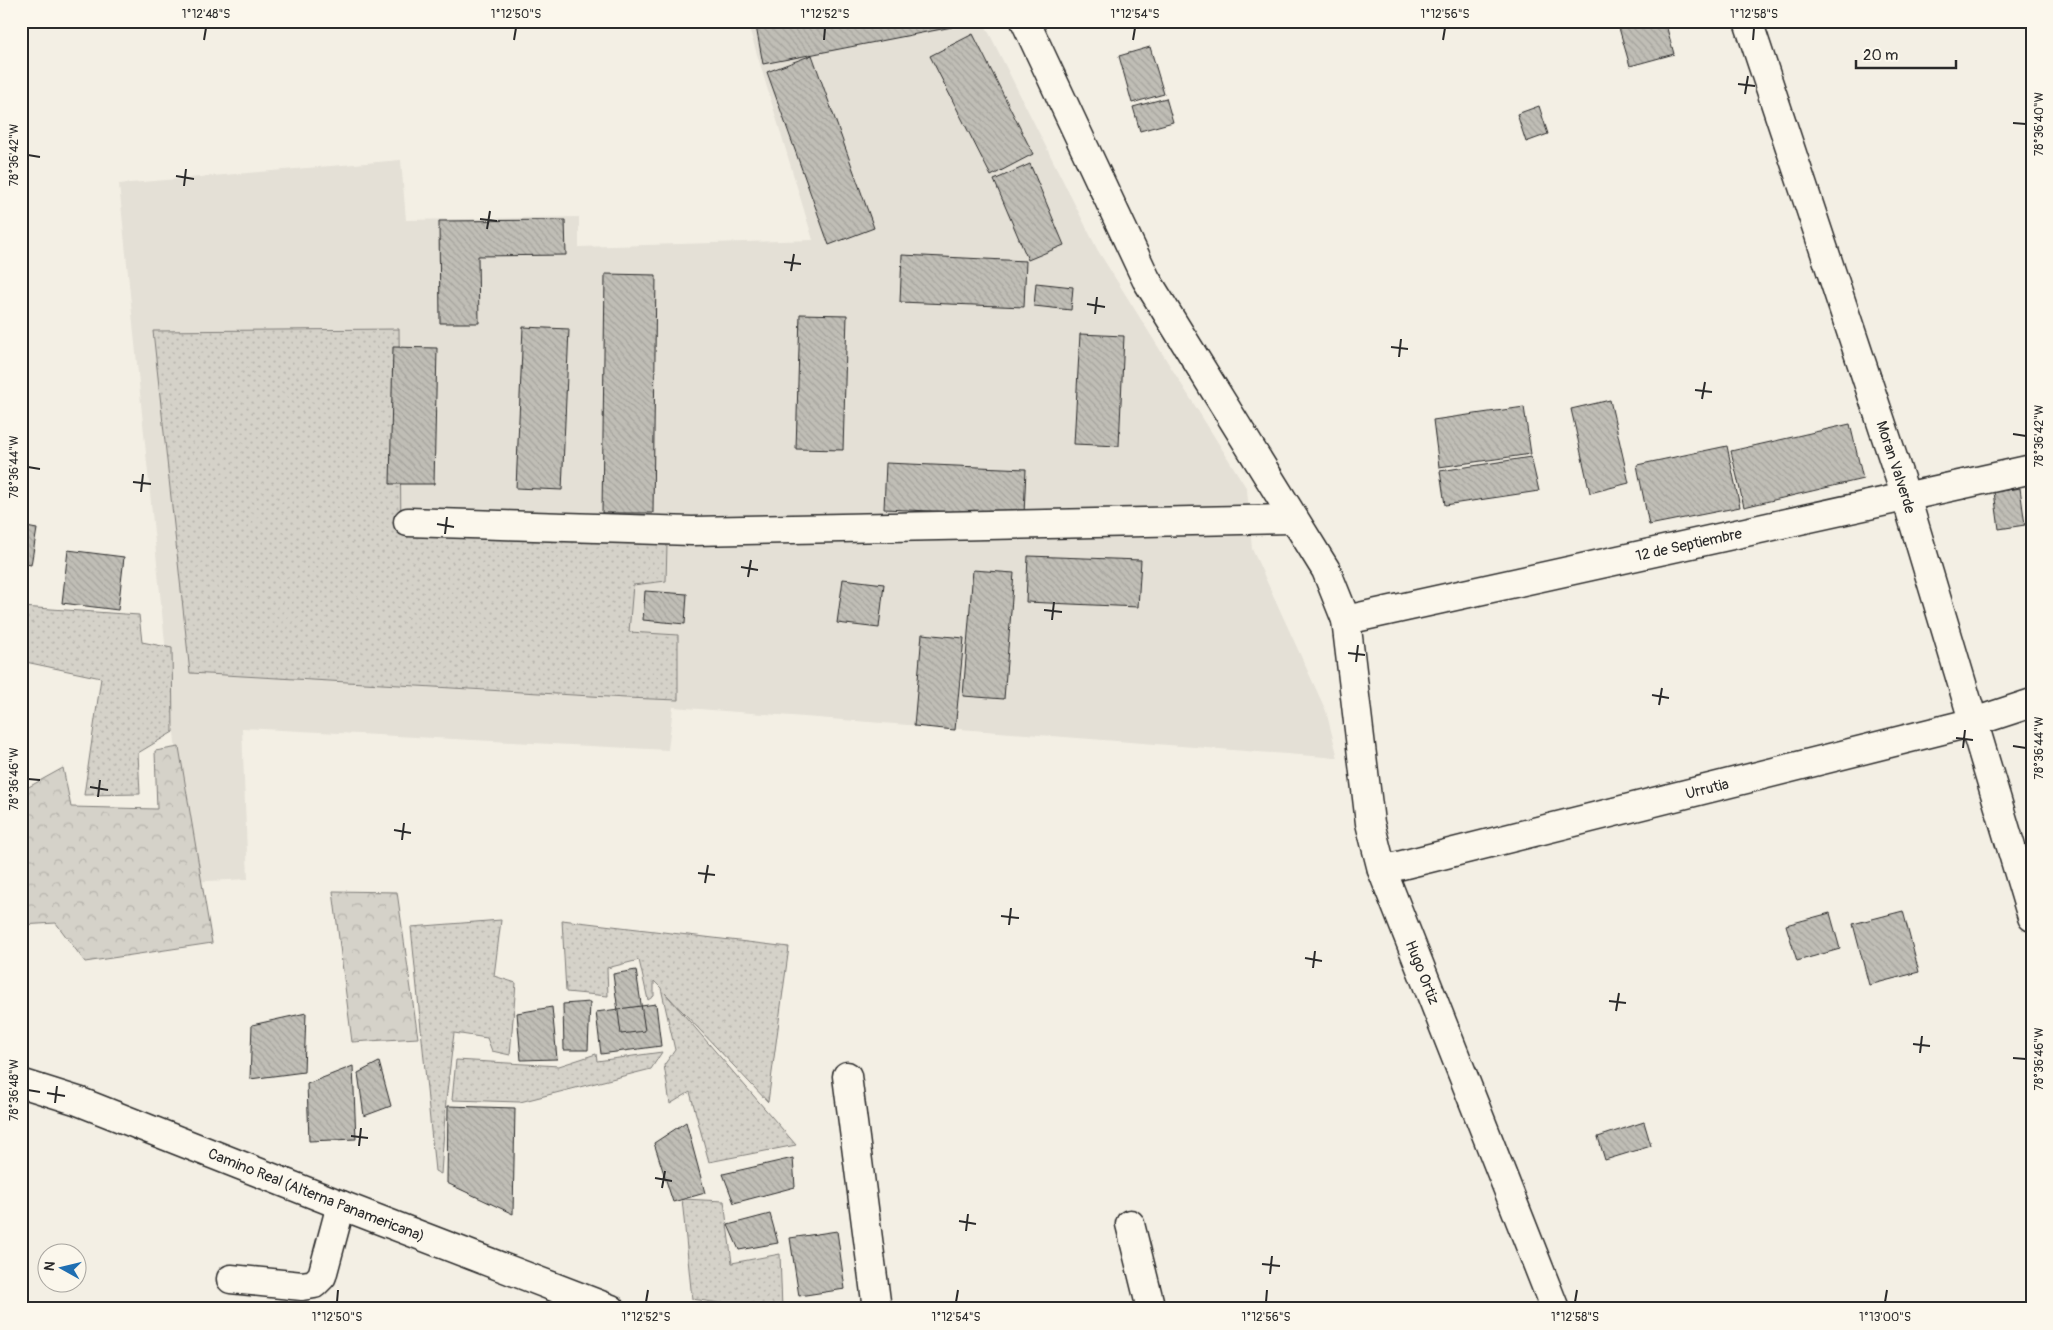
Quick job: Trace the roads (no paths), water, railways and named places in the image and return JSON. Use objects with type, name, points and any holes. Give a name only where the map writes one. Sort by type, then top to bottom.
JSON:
[{"type":"street","name":"Hugo Ortiz","points":[[1025,21],[1146,280],[1326,570],[1346,620],[1370,823],[1382,870],[1555,1309]]},
{"type":"street","name":"Moran Valverde","points":[[1748,21],[1906,497],[2032,917]]},
{"type":"street","name":"12 de Septiembre","points":[[1346,620],[2032,469]]},
{"type":"street","points":[[408,522],[692,531],[1293,519]]},
{"type":"street","name":"Urrutia","points":[[1382,870],[1974,722],[2032,704]]},
{"type":"street","points":[[847,1076],[877,1309]]},
{"type":"street","name":"Camino Real (Alterna Panamericana)","points":[[21,1083],[78,1101],[611,1309]]},
{"type":"street","points":[[231,1279],[302,1286],[314,1284],[322,1276],[341,1205]]},
{"type":"street","points":[[1130,1224],[1151,1309]]}]
